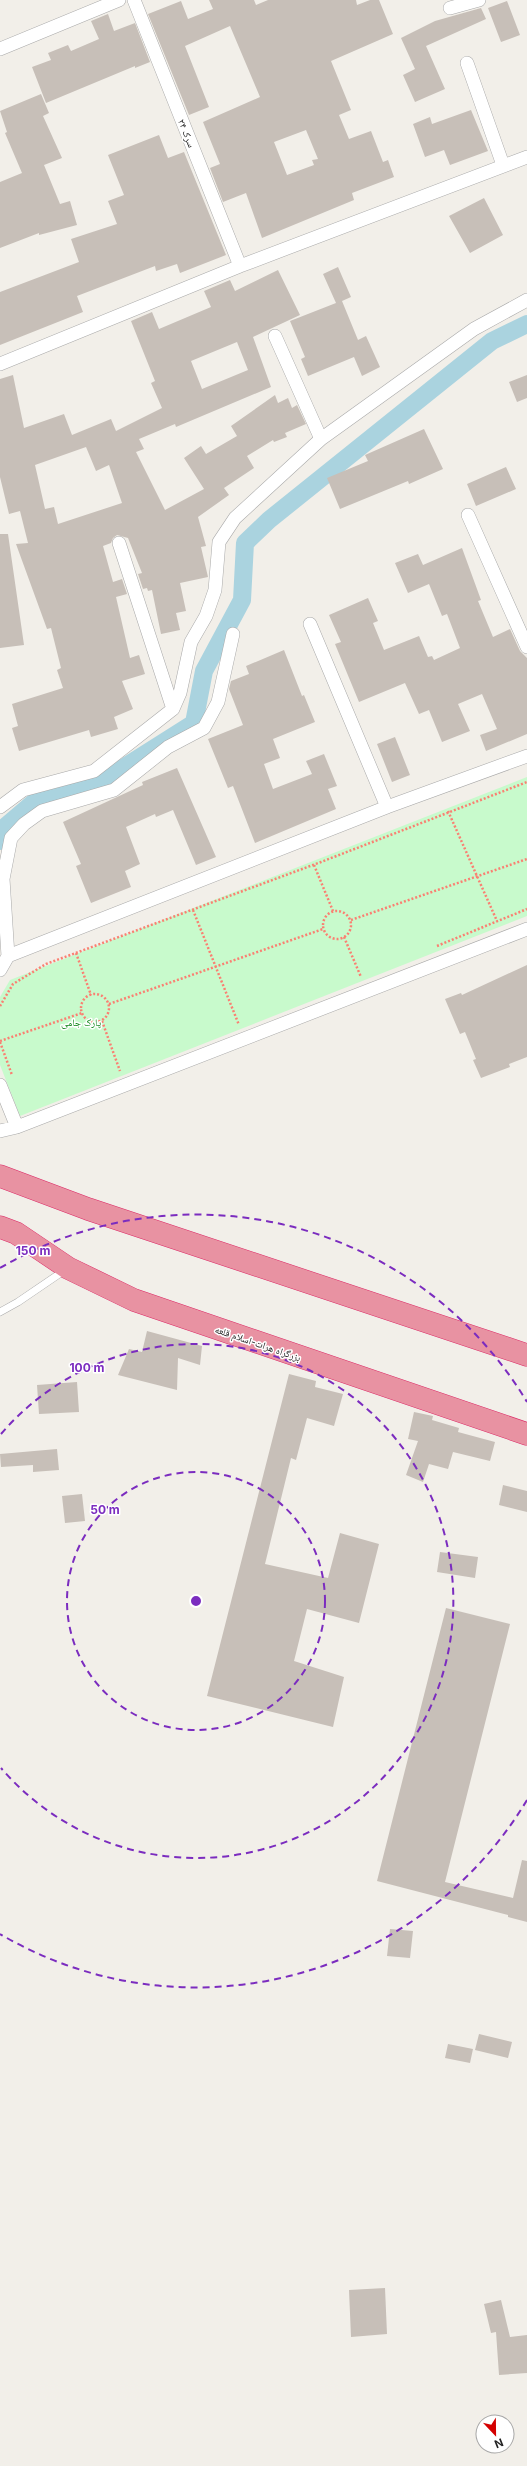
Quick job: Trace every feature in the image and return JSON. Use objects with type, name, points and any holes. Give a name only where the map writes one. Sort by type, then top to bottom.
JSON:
[{"type":"highway","points":[[0,1176],[88,1209],[527,1355]]},
{"type":"highway","name":"بزرگراه هرات-اسلام قلعه","points":[[0,1228],[16,1233],[68,1268],[134,1300],[527,1434]]},
{"type":"street","points":[[0,49],[119,0]]},
{"type":"street","name":"سرک ۲۴","points":[[134,0],[240,266]]},
{"type":"street","points":[[450,8],[479,0]]},
{"type":"street","points":[[467,63],[503,165]]},
{"type":"street","points":[[0,364],[240,266],[527,156]]},
{"type":"street","points":[[0,807],[23,790],[94,771],[172,709],[180,693],[191,642],[206,616],[215,590],[219,542],[236,518],[321,439],[474,329],[527,300]]},
{"type":"street","points":[[275,336],[321,439]]},
{"type":"street","points":[[468,515],[527,648]]},
{"type":"street","points":[[120,543],[172,709]]},
{"type":"street","points":[[310,624],[387,807]]},
{"type":"street","points":[[0,970],[8,956],[3,879],[11,838],[24,824],[42,811],[114,790],[168,747],[204,728],[218,702],[233,634]]},
{"type":"street","points":[[8,956],[387,807],[527,756]]},
{"type":"street","points":[[0,1131],[17,1127],[527,928]]},
{"type":"street","points":[[0,1085],[17,1127]]},
{"type":"lane","points":[[0,1312],[18,1302],[68,1268]]},
{"type":"path","points":[[0,1006],[13,984],[46,964],[193,910],[527,782]]},
{"type":"path","points":[[448,811],[497,921]]},
{"type":"path","points":[[351,920],[527,858]]},
{"type":"path","points":[[314,864],[333,911]]},
{"type":"path","points":[[433,948],[527,909]]},
{"type":"path","points":[[193,910],[239,1025]]},
{"type":"path","points":[[333,911],[346,913],[351,920],[350,930],[344,937],[334,938],[324,929],[323,920],[333,911]]},
{"type":"path","points":[[109,1004],[324,929]]},
{"type":"path","points":[[344,937],[361,978]]},
{"type":"path","points":[[76,953],[91,995]]},
{"type":"path","points":[[354,981],[368,975]]},
{"type":"path","points":[[91,995],[100,995],[109,1004],[109,1014],[102,1021],[97,1022],[88,1020],[82,1013],[84,1000],[91,995]]},
{"type":"path","points":[[12,1077],[0,1041],[82,1013]]},
{"type":"path","points":[[102,1021],[120,1073],[127,1070]]},
{"type":"path","points":[[232,1028],[246,1022]]},
{"type":"green space","name":"پارک جامی","points":[[527,777],[527,916],[20,1116],[0,1065],[0,997],[10,980]]},
{"type":"building","points":[[209,0],[254,0],[256,5],[268,0],[356,0],[357,5],[370,0],[379,0],[393,34],[331,61],[351,110],[339,115],[349,139],[371,131],[383,162],[388,160],[394,177],[352,193],[354,200],[262,238],[246,193],[223,202],[210,168],[220,164],[203,122],[260,97],[230,26],[185,46],[209,107],[189,115],[148,14],[181,1],[188,19],[213,9]],"holes":[[[306,130],[318,159],[312,160],[314,165],[287,175],[274,142]]]},
{"type":"building","points":[[507,1],[520,35],[501,42],[488,8]]},
{"type":"building","points":[[481,8],[486,19],[426,46],[445,89],[415,102],[403,75],[415,69],[401,38],[435,21]]},
{"type":"building","points":[[108,14],[114,31],[135,23],[150,62],[135,68],[135,66],[46,103],[32,67],[51,60],[48,53],[68,45],[71,51],[99,39],[91,21]]},
{"type":"building","points":[[41,94],[49,113],[43,116],[62,158],[44,165],[60,204],[70,201],[77,225],[39,235],[39,233],[0,248],[0,182],[22,173],[5,133],[7,132],[0,111]]},
{"type":"building","points":[[471,110],[488,151],[450,165],[444,150],[425,157],[413,124],[430,117],[432,124]]},
{"type":"building","points":[[159,135],[168,158],[184,152],[226,255],[180,273],[177,264],[156,271],[155,266],[77,296],[83,312],[0,345],[0,292],[79,262],[71,239],[117,224],[108,201],[124,195],[108,155]]},
{"type":"building","points":[[484,198],[503,235],[470,253],[449,216]]},
{"type":"building","points":[[338,267],[351,297],[342,301],[358,340],[366,336],[380,367],[362,376],[354,357],[308,376],[301,359],[305,357],[290,321],[336,303],[323,274]]},
{"type":"building","points":[[278,270],[300,315],[253,337],[271,387],[176,427],[175,424],[139,439],[144,449],[136,452],[165,510],[204,489],[184,458],[201,446],[206,454],[237,436],[231,426],[275,395],[278,403],[288,398],[292,408],[297,405],[306,424],[285,433],[287,437],[274,442],[273,440],[247,456],[254,468],[224,488],[229,495],[198,517],[206,546],[201,547],[208,577],[180,583],[186,611],[176,613],[180,630],[161,634],[152,590],[148,591],[147,588],[143,589],[138,574],[142,573],[128,538],[117,535],[113,538],[111,543],[103,546],[113,582],[122,579],[127,594],[116,597],[130,658],[139,655],[145,674],[122,681],[133,709],[114,717],[118,729],[91,737],[89,730],[19,751],[12,728],[18,726],[12,704],[63,688],[57,670],[61,668],[51,628],[47,629],[16,544],[28,543],[20,511],[9,514],[0,477],[0,379],[13,375],[24,428],[64,414],[72,435],[111,419],[116,431],[162,408],[151,383],[155,381],[131,321],[152,312],[159,329],[211,307],[204,291],[230,280],[235,291]],"holes":[[[237,342],[248,370],[202,389],[191,361]],[[86,447],[96,471],[109,465],[122,503],[58,524],[54,507],[45,509],[35,465]]]},
{"type":"building","points":[[527,375],[527,398],[517,402],[509,382]]},
{"type":"building","points":[[424,429],[443,469],[409,484],[408,481],[340,509],[327,478],[368,461],[365,455]]},
{"type":"building","points":[[506,467],[516,489],[476,506],[467,484]]},
{"type":"building","points":[[0,534],[8,534],[24,645],[0,648]]},
{"type":"building","points":[[462,548],[481,600],[478,601],[493,637],[510,629],[520,651],[527,658],[527,734],[486,751],[480,735],[497,729],[482,694],[458,704],[470,731],[442,742],[429,710],[419,714],[405,683],[359,702],[335,644],[341,642],[329,615],[368,598],[378,621],[373,623],[384,650],[419,636],[428,657],[432,656],[434,660],[460,648],[447,614],[442,616],[429,584],[408,593],[395,563],[418,554],[423,565]]},
{"type":"building","points":[[284,650],[302,696],[304,695],[315,722],[273,739],[280,758],[264,764],[273,789],[312,774],[306,761],[324,754],[337,786],[328,789],[336,809],[255,843],[233,786],[228,788],[208,739],[243,725],[229,689],[231,681],[249,674],[246,666]]},
{"type":"building","points":[[395,737],[410,775],[392,782],[377,744]]},
{"type":"building","points":[[177,768],[216,857],[196,865],[173,810],[156,817],[155,814],[126,827],[140,864],[125,871],[131,887],[91,903],[76,866],[81,864],[63,822],[143,785],[142,782]]},
{"type":"building","points":[[527,965],[527,1057],[509,1064],[510,1067],[481,1078],[473,1060],[476,1059],[465,1032],[460,1034],[445,999],[461,993],[462,995]]},
{"type":"building","points":[[147,1331],[202,1346],[200,1365],[178,1358],[177,1390],[118,1375],[129,1349],[142,1352]]},
{"type":"building","points":[[289,1374],[316,1381],[315,1387],[343,1394],[334,1426],[307,1418],[296,1460],[291,1458],[265,1564],[328,1578],[340,1533],[379,1544],[359,1623],[307,1609],[294,1661],[344,1677],[333,1727],[207,1696]]},
{"type":"building","points":[[77,1382],[79,1412],[39,1414],[37,1385]]},
{"type":"building","points":[[414,1412],[433,1416],[432,1420],[459,1428],[458,1432],[495,1442],[490,1461],[453,1452],[448,1469],[429,1464],[423,1482],[406,1475],[418,1441],[408,1439]]},
{"type":"building","points":[[57,1449],[59,1470],[33,1472],[33,1465],[1,1467],[0,1454]]},
{"type":"building","points":[[503,1485],[527,1491],[527,1512],[499,1505]]},
{"type":"building","points":[[82,1494],[85,1521],[65,1523],[62,1496]]},
{"type":"building","points":[[440,1552],[478,1557],[475,1578],[437,1572]]},
{"type":"building","points":[[446,1608],[510,1624],[445,1882],[513,1898],[522,1860],[527,1861],[527,1922],[508,1917],[508,1915],[377,1881]]},
{"type":"building","points":[[390,1929],[413,1931],[410,1958],[387,1956]]},
{"type":"building","points":[[479,2034],[512,2042],[508,2058],[475,2050]]},
{"type":"building","points":[[448,2044],[473,2049],[470,2063],[445,2058]]},
{"type":"building","points":[[385,2288],[387,2334],[351,2337],[349,2290]]},
{"type":"building","points":[[501,2300],[510,2337],[527,2335],[527,2373],[499,2375],[496,2332],[491,2333],[484,2304]]},
{"type":"waterway","points":[[0,841],[6,826],[40,797],[101,782],[194,723],[204,671],[242,600],[245,543],[269,520],[492,341],[527,324]]}]
